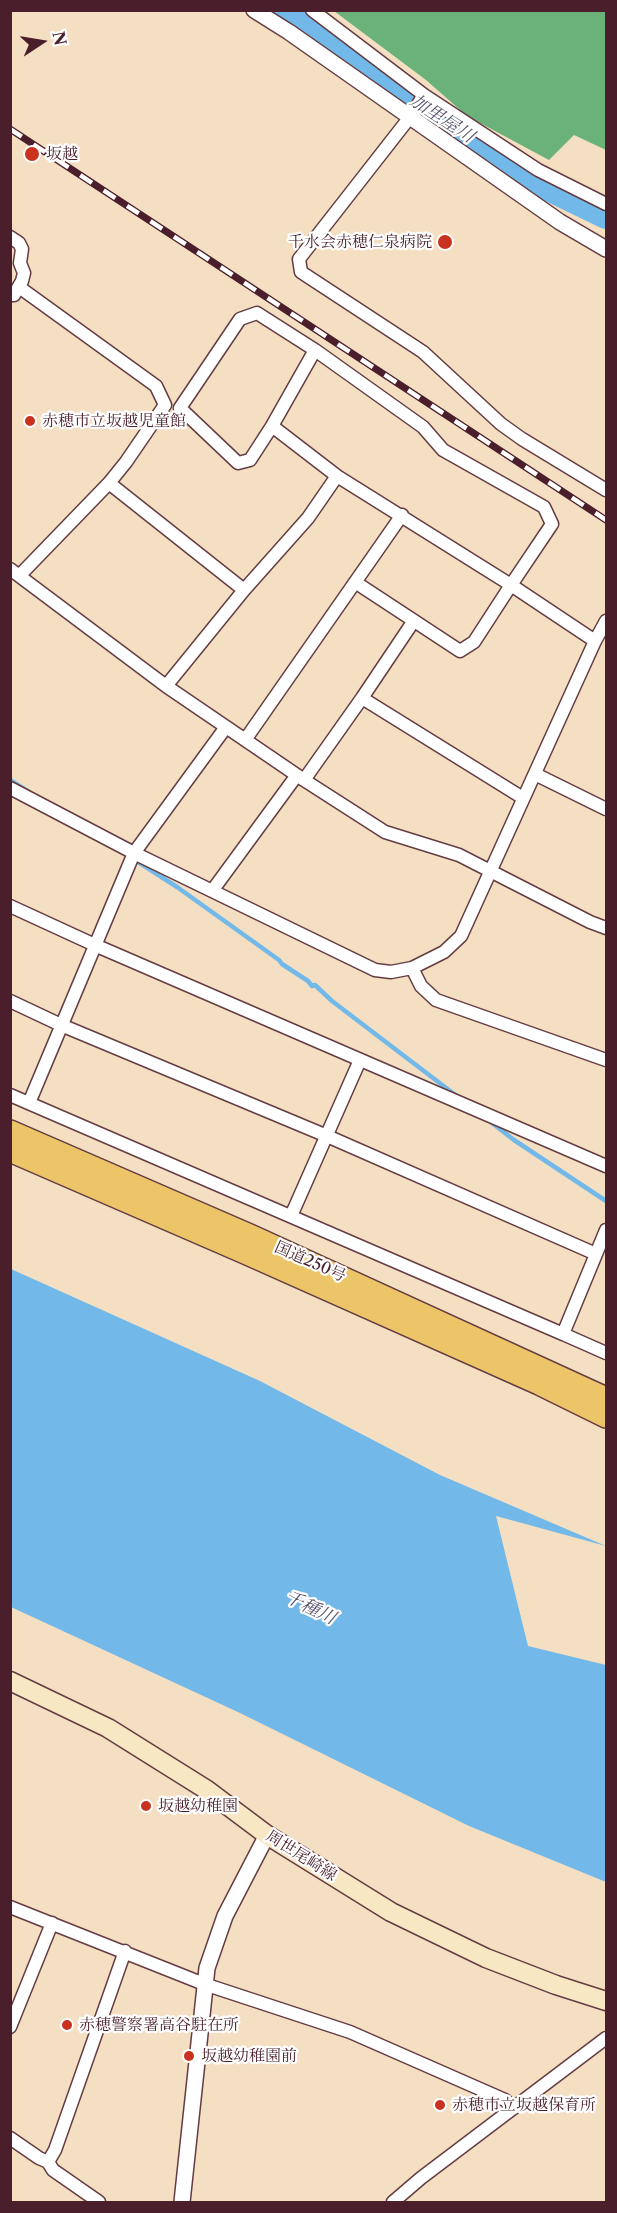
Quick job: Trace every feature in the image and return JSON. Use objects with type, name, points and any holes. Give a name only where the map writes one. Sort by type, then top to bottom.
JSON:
[{"type":"highway","name":"国道250号","points":[[10,1131],[252,1236],[606,1398]]},
{"type":"highway","name":"国道250号","points":[[10,1151],[539,1383],[606,1417]]},
{"type":"main road","name":"周世尾崎線","points":[[10,1681],[108,1728],[207,1790],[267,1835],[391,1912],[486,1958],[556,1985],[606,2001]]},
{"type":"street","points":[[254,10],[412,114],[560,222],[606,249]]},
{"type":"street","points":[[312,10],[422,97],[538,170],[606,204]]},
{"type":"street","points":[[422,97],[412,114],[300,259],[301,272],[423,352],[501,424],[606,490]]},
{"type":"street","points":[[10,237],[19,243],[22,249],[20,263],[24,273],[15,291],[156,386],[165,405]]},
{"type":"street","points":[[180,408],[240,319],[256,313],[315,350],[423,427],[443,450],[544,507],[552,524],[474,642],[460,651],[355,582]]},
{"type":"street","points":[[165,405],[180,408],[238,462],[250,460],[315,350]]},
{"type":"street","points":[[165,405],[109,483],[15,572],[166,686],[300,778],[385,832],[459,855],[606,928]]},
{"type":"street","points":[[272,426],[337,476],[402,515],[595,641]]},
{"type":"street","points":[[166,686],[244,590],[308,518],[337,476]]},
{"type":"street","points":[[109,483],[244,590]]},
{"type":"street","points":[[245,740],[402,515]]},
{"type":"street","points":[[10,788],[134,853],[375,970],[391,972],[412,968],[444,952],[461,936],[606,621]]},
{"type":"street","points":[[212,891],[362,698],[413,622]]},
{"type":"street","points":[[362,698],[524,798]]},
{"type":"street","points":[[29,1103],[61,1024],[97,946],[134,853],[226,727]]},
{"type":"street","points":[[535,774],[606,809]]},
{"type":"street","points":[[10,906],[97,946],[606,1166]]},
{"type":"street","points":[[412,968],[421,986],[436,1000],[606,1060]]},
{"type":"street","points":[[10,1001],[596,1254]]},
{"type":"street","points":[[291,1216],[360,1060]]},
{"type":"street","points":[[10,1095],[606,1353]]},
{"type":"street","points":[[563,1334],[606,1230]]},
{"type":"street","points":[[182,2202],[204,1984],[210,1953],[225,1916],[267,1835]]},
{"type":"street","points":[[10,1907],[204,1984],[350,2032],[505,2100],[514,2108]]},
{"type":"street","points":[[10,2027],[52,1923]]},
{"type":"street","points":[[48,2162],[55,2150],[125,1951]]},
{"type":"street","points":[[393,2202],[421,2178],[606,2038]]},
{"type":"street","points":[[10,2138],[48,2162],[53,2170],[99,2202]]},
{"type":"green space","points":[[334,11],[606,11],[606,150],[574,135],[549,160],[467,116],[426,80]]},
{"type":"water","name":"千種川","points":[[11,1269],[260,1381],[440,1475],[606,1546],[496,1516],[528,1646],[606,1665],[606,1882],[469,1826],[240,1713],[11,1607]]},
{"type":"waterway","name":"加里屋川","points":[[285,10],[445,123],[494,153],[513,170],[606,215]]},
{"type":"waterway","points":[[10,780],[29,792]]},
{"type":"waterway","points":[[132,858],[177,887],[312,986],[315,985],[332,1001],[458,1097]]},
{"type":"waterway","points":[[492,1123],[606,1201]]},
{"type":"railway","points":[[10,129],[606,520]]},
{"type":"place","name":"坂越","points":[[32,154]]},
{"type":"place","name":"千水会赤穂仁泉病院","points":[[445,242]]},
{"type":"place","name":"赤穂市立坂越児童館","points":[[30,421]]},
{"type":"place","name":"坂越幼稚園","points":[[146,1806]]},
{"type":"place","name":"赤穂警察署高谷駐在所","points":[[67,2025]]},
{"type":"place","name":"坂越幼稚園前","points":[[189,2056]]},
{"type":"place","name":"赤穂市立坂越保育所","points":[[440,2105]]}]
